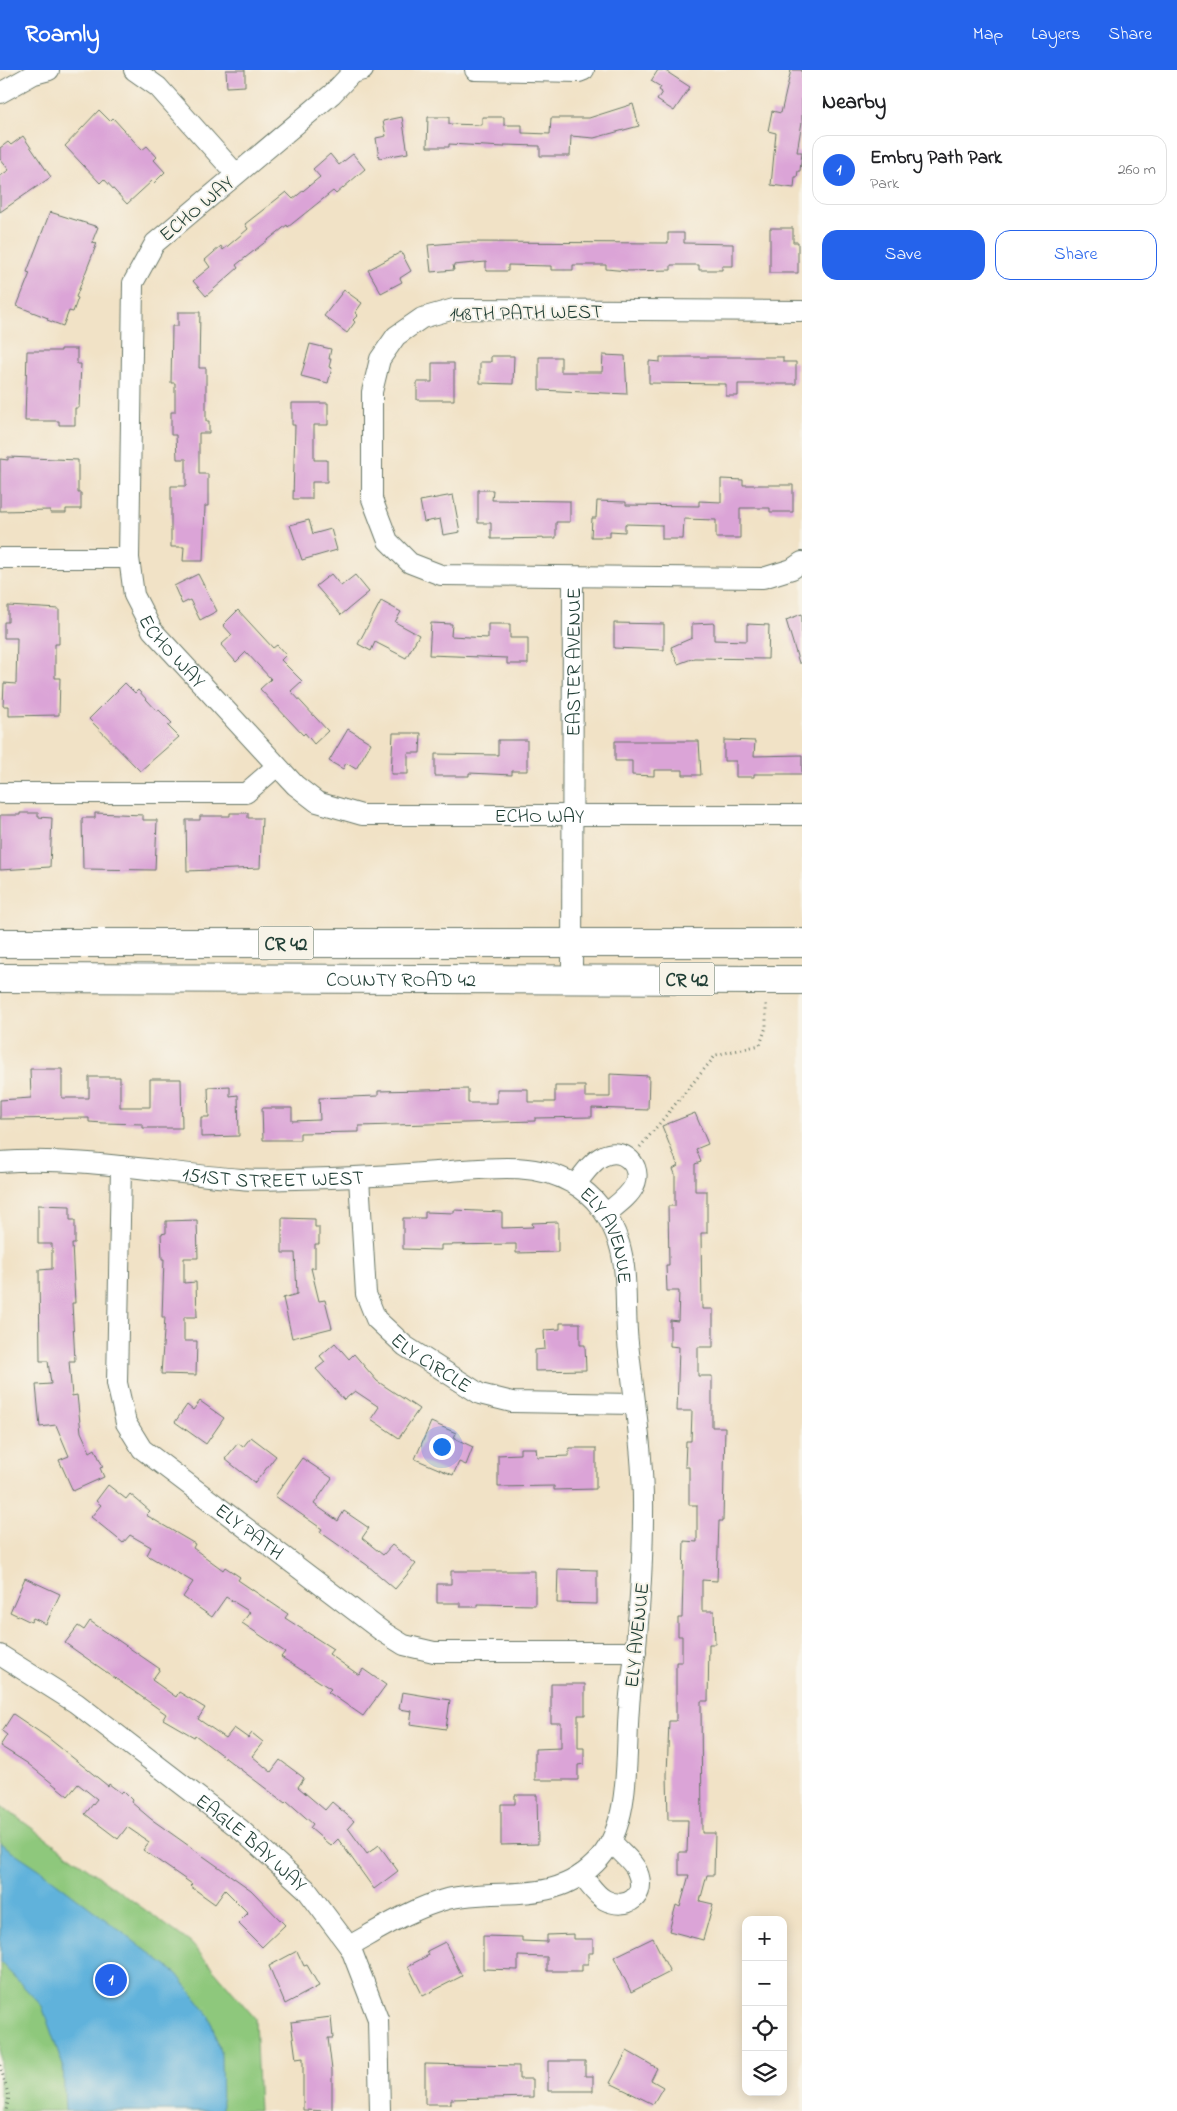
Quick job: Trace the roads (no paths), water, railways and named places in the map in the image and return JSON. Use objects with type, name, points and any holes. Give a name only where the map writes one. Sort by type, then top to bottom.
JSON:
[{"type":"highway","name":"COUNTY ROAD 42","points":[[0,943],[802,943]]},
{"type":"highway","name":"COUNTY ROAD 42","points":[[0,978],[802,980]]},
{"type":"street","points":[[0,93],[34,74],[49,70]]},
{"type":"street","points":[[134,70],[158,87],[236,174]]},
{"type":"street","name":"ECHO WAY","points":[[363,70],[352,73],[332,94],[155,242],[133,283],[129,558],[134,595],[152,630],[295,785],[317,802],[362,814],[802,815]]},
{"type":"street","points":[[475,70],[579,72],[584,70]]},
{"type":"street","name":"148TH PATH WEST","points":[[573,577],[441,575],[410,563],[388,541],[372,499],[372,392],[380,359],[396,336],[422,318],[454,310],[802,311]]},
{"type":"street","points":[[0,558],[129,558]]},
{"type":"street","name":"EASTER AVENUE","points":[[572,978],[573,577],[763,578],[792,569],[802,562]]},
{"type":"street","points":[[0,793],[246,793],[277,766]]},
{"type":"street","points":[[576,1184],[602,1156],[612,1153],[623,1155],[632,1160],[636,1168],[637,1180],[633,1189],[606,1214]]},
{"type":"street","name":"151ST STREET WEST","points":[[0,1162],[31,1160],[121,1166],[244,1180],[359,1178],[488,1168],[536,1168],[546,1171]]},
{"type":"street","name":"ELY PATH","points":[[121,1166],[117,1383],[126,1423],[142,1449],[384,1632],[404,1645],[434,1652],[636,1652]]},
{"type":"street","name":"ELY AVENUE","points":[[349,1946],[408,1915],[446,1900],[475,1895],[526,1894],[555,1888],[581,1875],[599,1860],[612,1842],[620,1819],[626,1777],[629,1706],[641,1590],[644,1511],[640,1436],[626,1320],[624,1263],[618,1238],[606,1214],[576,1184],[546,1171]]},
{"type":"street","name":"ELY CIRCLE","points":[[359,1178],[366,1294],[376,1319],[405,1346],[480,1394],[512,1402],[635,1404]]},
{"type":"street","name":"EAGLE BAY WAY","points":[[0,1655],[76,1702],[240,1829],[306,1890],[349,1946],[378,2019],[380,2111]]},
{"type":"street","points":[[581,1875],[602,1899],[616,1905],[629,1904],[637,1896],[640,1883],[637,1870],[612,1842]]},
{"type":"water","points":[[0,1843],[39,1869],[177,1974],[210,2017],[221,2055],[222,2111],[65,2111],[63,2066],[42,2006],[0,1962]]},
{"type":"place","name":"Embry Path Park","points":[[111,1980]]}]
